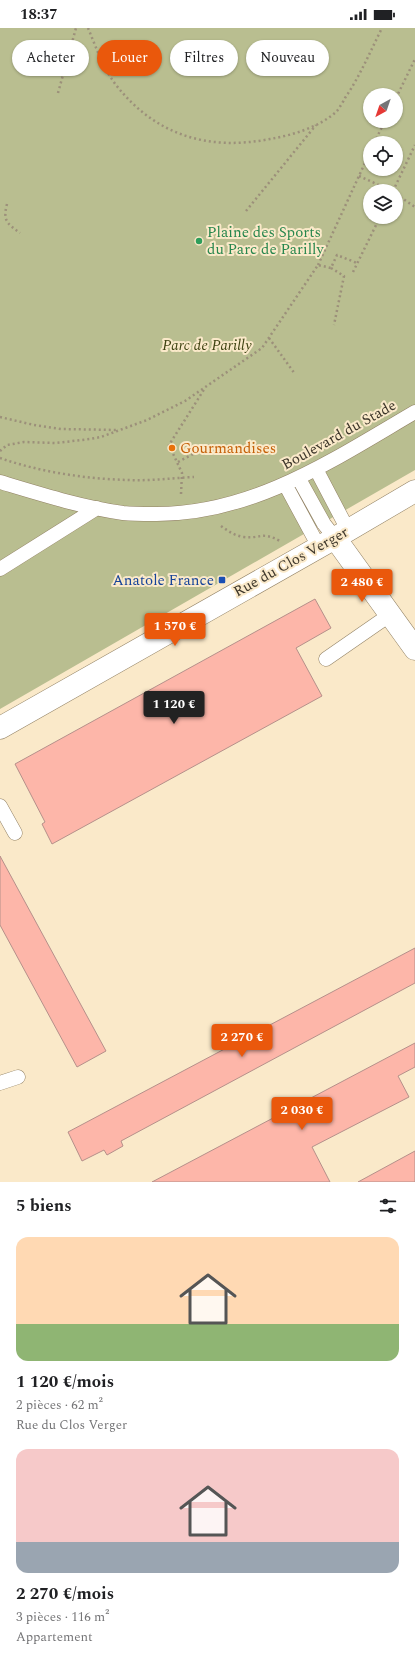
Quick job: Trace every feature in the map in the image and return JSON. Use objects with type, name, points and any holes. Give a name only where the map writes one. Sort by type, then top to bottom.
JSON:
[{"type":"street","name":"Rue du Clos Verger","points":[[0,728],[334,539],[415,491]]},
{"type":"street","points":[[334,539],[391,614],[415,649]]},
{"type":"lane","name":"Boulevard du Stade","points":[[0,482],[97,508],[125,513],[180,513],[210,509],[248,498],[299,478],[415,412]]},
{"type":"lane","points":[[316,469],[334,539]]},
{"type":"lane","points":[[299,478],[324,524],[334,539]]},
{"type":"lane","points":[[285,484],[334,539]]},
{"type":"lane","points":[[0,569],[97,508]]},
{"type":"lane","points":[[326,659],[391,614]]},
{"type":"lane","points":[[0,806],[15,833]]},
{"type":"lane","points":[[0,1083],[18,1077]]},
{"type":"path","points":[[58,93],[76,28]]},
{"type":"path","points":[[88,28],[99,56],[116,84],[133,104],[161,124],[187,137],[221,144],[251,143],[287,136],[316,124],[337,110],[355,83],[382,28]]},
{"type":"path","points":[[401,88],[415,59]]},
{"type":"path","points":[[246,211],[316,124]]},
{"type":"path","points":[[396,184],[415,145]]},
{"type":"path","points":[[0,451],[7,445],[24,442],[56,443],[90,440],[147,420],[185,400],[262,348],[318,265],[363,166]]},
{"type":"path","points":[[358,176],[377,184]]},
{"type":"path","points":[[403,199],[415,207]]},
{"type":"path","points":[[7,204],[4,214],[7,224],[20,233]]},
{"type":"path","points":[[353,272],[376,224]]},
{"type":"path","points":[[331,268],[337,255],[357,263]]},
{"type":"path","points":[[318,265],[331,268],[344,276],[334,325]]},
{"type":"path","points":[[269,338],[295,374]]},
{"type":"path","points":[[180,513],[182,473],[169,446],[206,386]]},
{"type":"path","points":[[0,417],[34,425],[61,429],[119,430]]},
{"type":"path","points":[[178,462],[210,445]]},
{"type":"path","points":[[0,458],[49,471],[72,475],[129,480],[194,477]]},
{"type":"path","points":[[210,509],[220,526],[231,533],[244,537],[270,535],[280,541],[291,563]]},
{"type":"green space","name":"Parc de Parilly","points":[[0,28],[415,28],[415,470],[0,709]]},
{"type":"building","points":[[315,599],[331,628],[296,648],[322,696],[52,844],[42,824],[45,822],[15,764]]},
{"type":"building","points":[[0,856],[106,1051],[77,1067],[0,925]]},
{"type":"building","points":[[415,948],[415,983],[121,1141],[123,1146],[107,1155],[104,1150],[82,1161],[68,1132]]},
{"type":"building","points":[[415,1043],[415,1067],[398,1076],[409,1097],[312,1147],[330,1182],[152,1182]]},
{"type":"building","points":[[415,1151],[415,1182],[358,1182]]},
{"type":"place","name":"Plaine des Sports du Parc de Parilly","points":[[199,241]]},
{"type":"place","name":"Gourmandises","points":[[172,448]]},
{"type":"place","name":"Anatole France","points":[[222,580]]}]
